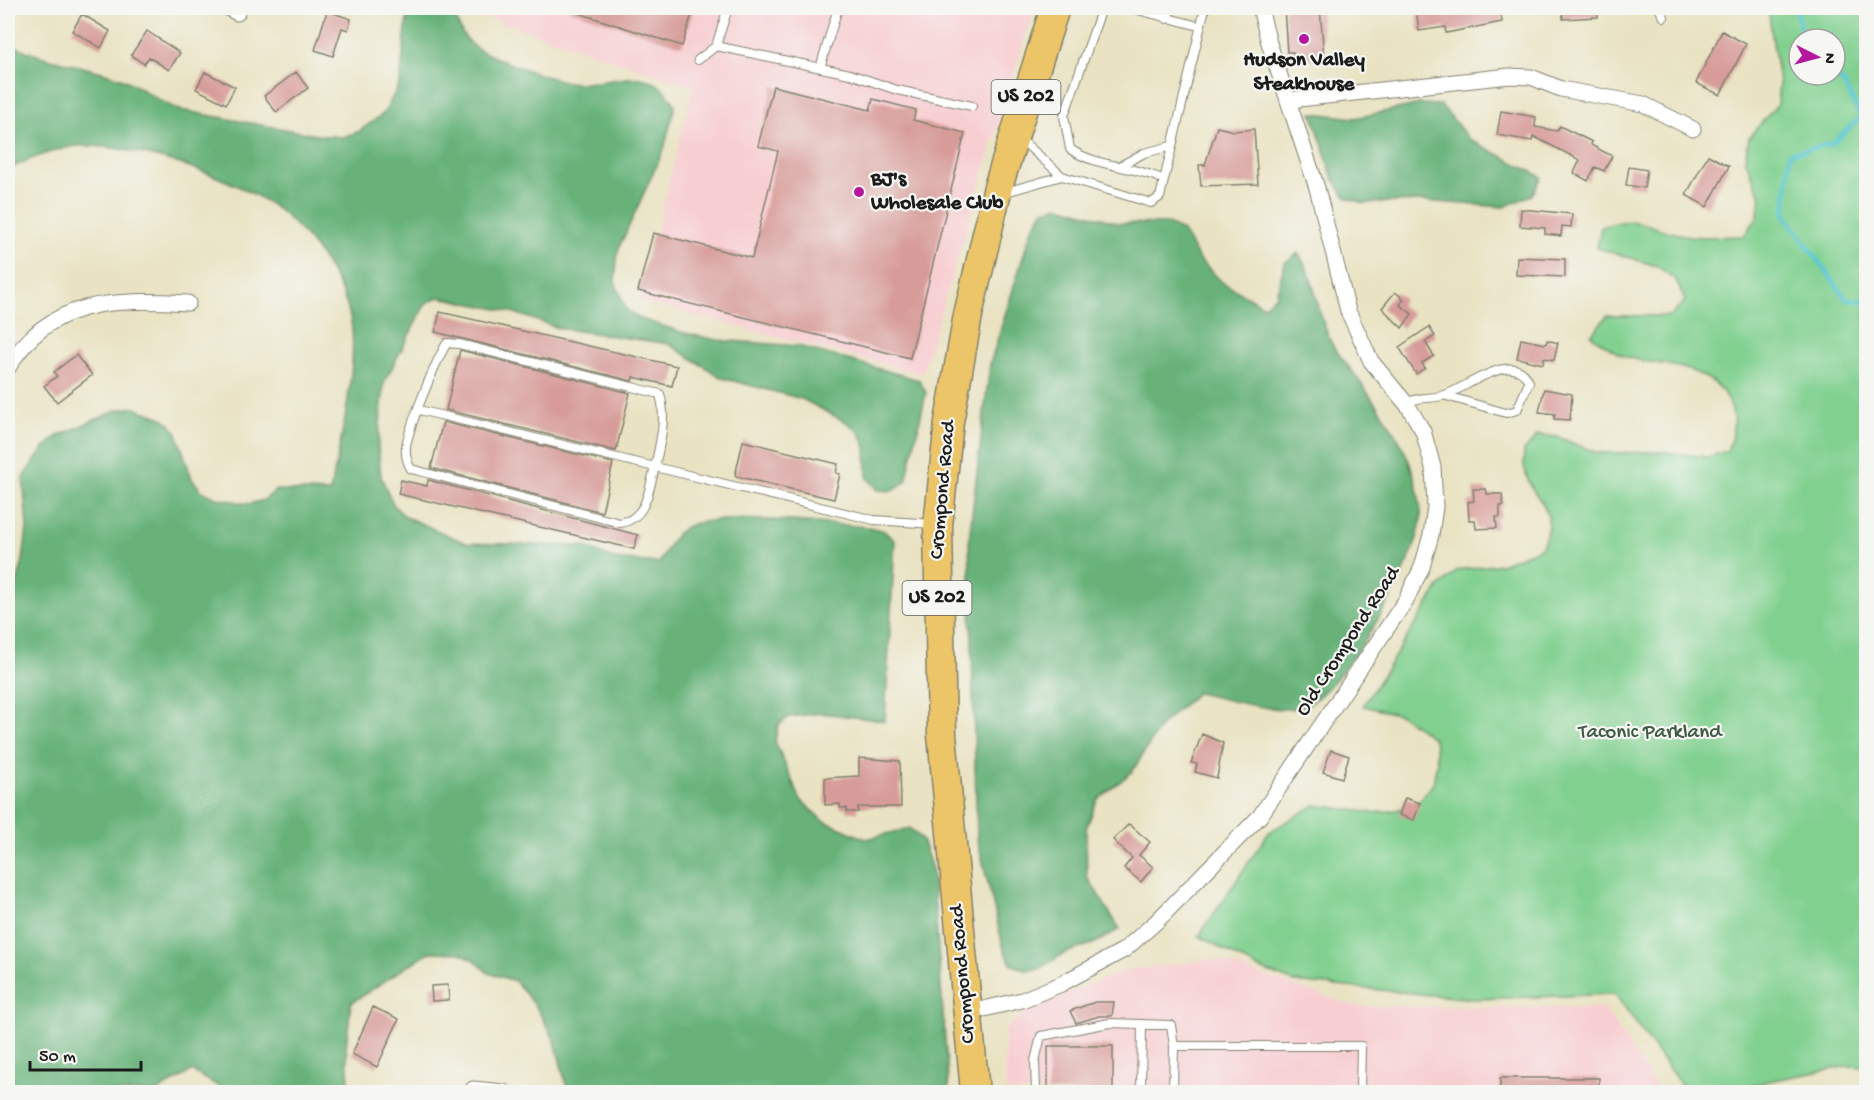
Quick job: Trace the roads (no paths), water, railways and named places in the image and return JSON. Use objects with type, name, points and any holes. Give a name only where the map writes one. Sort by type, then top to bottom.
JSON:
[{"type":"highway","name":"Crompond Road","points":[[975,1092],[941,724],[938,525],[957,369],[996,195],[1055,8]]},
{"type":"street","name":"Old Crompond Road","points":[[967,1013],[1022,1000],[1081,974],[1124,950],[1156,922],[1260,816],[1406,600],[1422,567],[1435,507],[1433,467],[1423,431],[1406,403],[1371,361],[1348,311],[1317,188],[1290,100],[1269,43],[1260,8]]},
{"type":"street","points":[[1290,100],[1509,76],[1531,77],[1561,89],[1643,104],[1693,129]]},
{"type":"street","points":[[8,368],[19,347],[39,329],[67,312],[108,301],[188,303]]},
{"type":"street","points":[[473,1089],[504,1092]]},
{"type":"lane","points":[[698,60],[716,46],[728,8]]},
{"type":"lane","points":[[820,68],[838,8]]},
{"type":"lane","points":[[1102,8],[1064,116],[1070,149],[1084,159],[1148,172],[1164,180]]},
{"type":"lane","points":[[1130,8],[1199,26]]},
{"type":"lane","points":[[1167,19],[1171,8]]},
{"type":"lane","points":[[1014,134],[1062,176],[1151,203],[1160,197],[1205,8]]},
{"type":"lane","points":[[1659,8],[1664,17]]},
{"type":"lane","points":[[716,46],[820,68],[897,90],[972,106]]},
{"type":"lane","points":[[1120,166],[1144,153],[1172,146]]},
{"type":"lane","points":[[996,195],[1062,176]]},
{"type":"lane","points":[[447,344],[470,347],[660,394],[664,407],[664,424],[656,467],[641,513],[632,521],[620,523],[411,469],[407,462],[406,446],[439,356],[447,344]]},
{"type":"lane","points":[[1406,403],[1418,397],[1443,395],[1500,370],[1516,368],[1525,373],[1529,382],[1517,410],[1506,412],[1443,395]]},
{"type":"lane","points":[[419,410],[874,520],[938,525]]},
{"type":"lane","points":[[1036,1092],[1035,1061],[1041,1036],[1110,1023],[1170,1025],[1174,1046],[1173,1092]]},
{"type":"lane","points":[[1141,1092],[1142,1024]]},
{"type":"lane","points":[[1174,1046],[1361,1046],[1360,1092]]},
{"type":"waterway","points":[[1796,8],[1800,27]]},
{"type":"waterway","points":[[1846,87],[1861,117],[1832,144],[1790,153],[1785,215],[1846,299],[1866,301]]},
{"type":"place","name":"Hudson Valley Steakhouse","points":[[1304,39]]},
{"type":"place","name":"BJ's Wholesale Club","points":[[859,192]]},
{"type":"park label","name":"Taconic Parkland","points":[[1650,733]]}]
